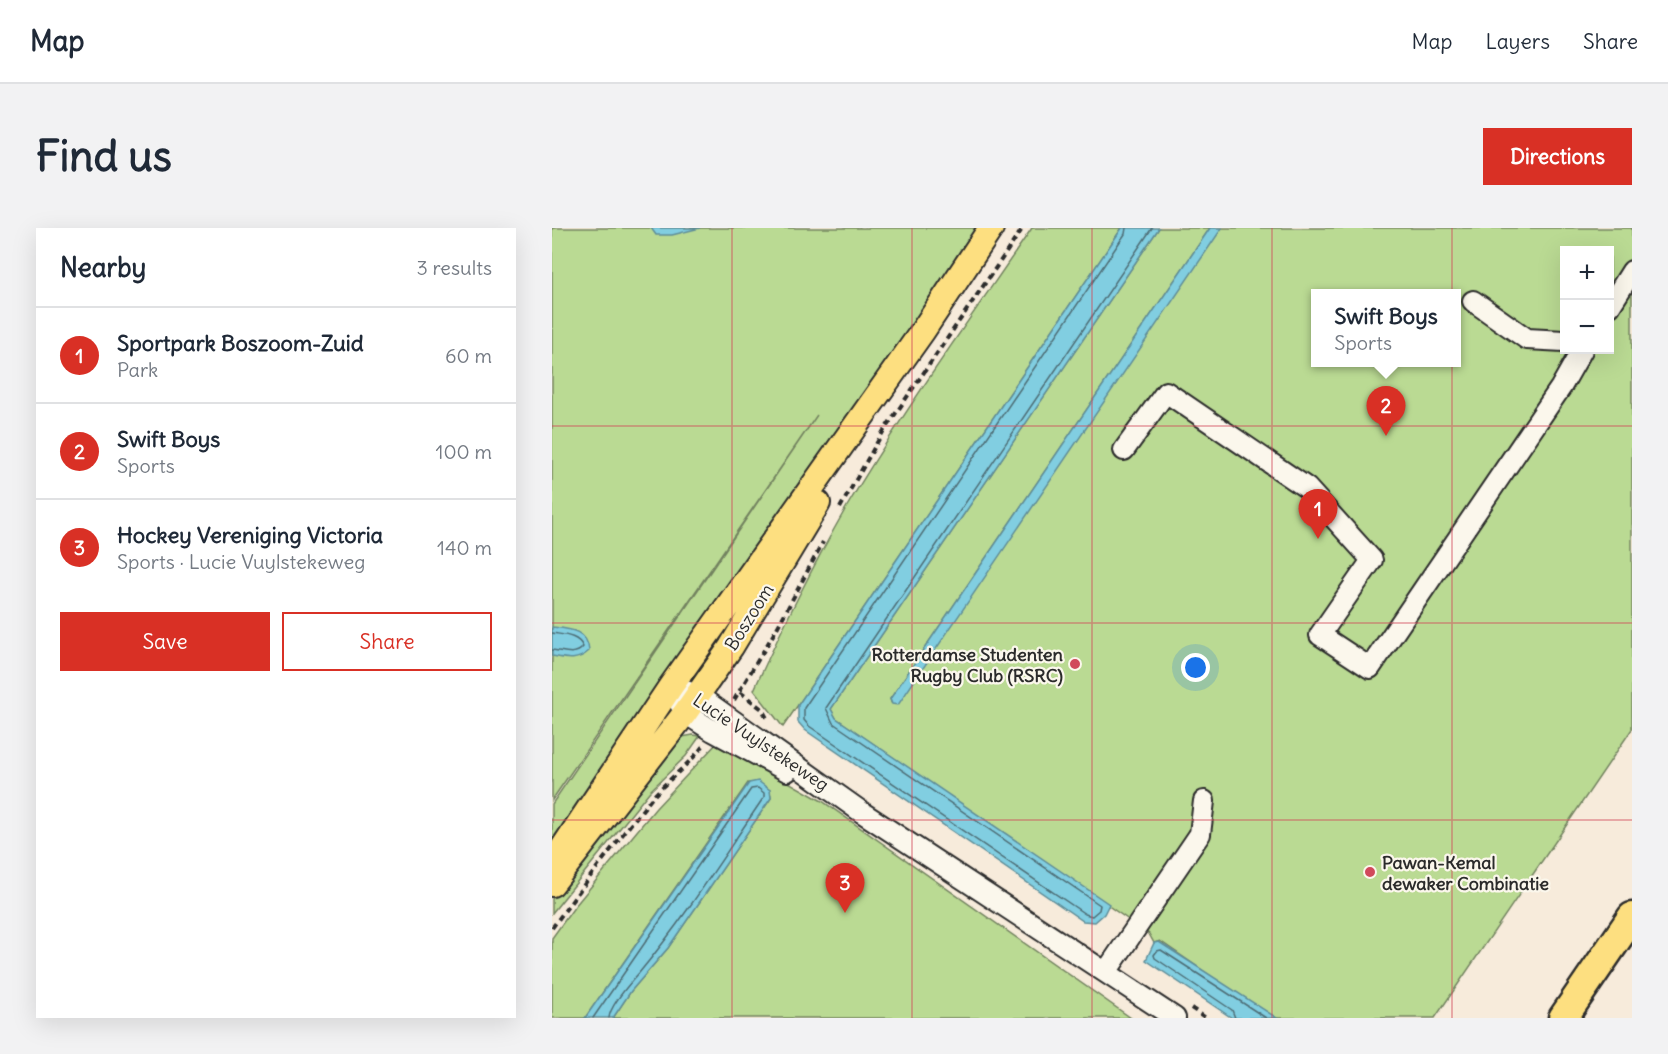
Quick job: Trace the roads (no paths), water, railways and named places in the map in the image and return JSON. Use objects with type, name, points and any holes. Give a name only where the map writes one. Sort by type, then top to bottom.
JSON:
[{"type":"highway","points":[[1563,1018],[1632,917]]},
{"type":"main road","name":"Boszoom","points":[[552,864],[671,686],[922,332],[991,228]]},
{"type":"main road","name":"Boszoom","points":[[552,884],[691,704],[731,647],[922,332]]},
{"type":"street","points":[[1614,300],[1632,271]]},
{"type":"street","points":[[1473,301],[1527,339],[1560,340]]},
{"type":"street","points":[[1125,450],[1166,392],[1307,488],[1372,560],[1320,635],[1370,668],[1561,387],[1580,354]]},
{"type":"street","name":"Lucie Vuylstekeweg","points":[[671,686],[691,704],[713,731],[863,813],[1174,1018]]},
{"type":"street","points":[[1106,972],[1200,834],[1204,801]]},
{"type":"water","points":[[651,228],[700,228],[672,235],[656,235]]},
{"type":"water","points":[[1122,228],[1159,228],[831,709],[836,718],[1109,904],[1104,914],[1095,922],[1083,921],[805,730],[798,722],[798,705]]},
{"type":"water","points":[[1210,228],[1222,228],[898,705],[892,704],[890,699]]},
{"type":"water","points":[[552,627],[571,630],[581,635],[588,644],[589,651],[576,658],[552,656]]},
{"type":"water","points":[[758,781],[770,790],[771,798],[668,948],[631,991],[613,1018],[585,1018],[749,783]]},
{"type":"water","points":[[1159,942],[1277,1018],[1232,1018],[1146,960],[1154,943]]},
{"type":"place","name":"Swift Boys","points":[[1386,436]]},
{"type":"place","name":"Sportpark Boszoom-Zuid","points":[[1318,539]]},
{"type":"place","name":"Rotterdamse Studenten Rugby Club (RSRC)","points":[[1075,664]]},
{"type":"place","name":"Pawan-Kemal dewaker Combinatie","points":[[1370,872]]},
{"type":"place","name":"Hockey Vereniging Victoria","points":[[845,913]]}]
